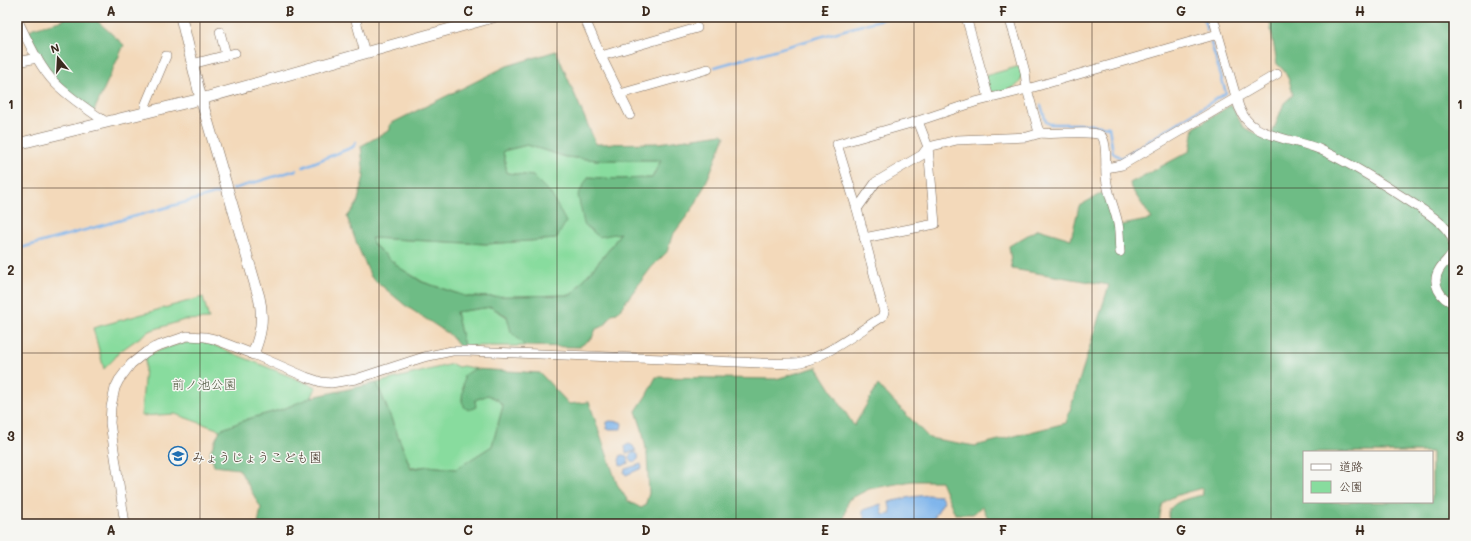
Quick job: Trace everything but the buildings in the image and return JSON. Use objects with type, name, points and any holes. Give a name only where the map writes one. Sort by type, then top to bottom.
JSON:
[{"type":"street","points":[[181,17],[201,99],[260,303],[262,314],[261,328],[258,342],[253,354]]},
{"type":"street","points":[[356,17],[365,53]]},
{"type":"street","points":[[17,144],[201,99],[493,17]]},
{"type":"street","points":[[586,17],[601,56],[630,115]]},
{"type":"street","points":[[966,17],[989,98]]},
{"type":"street","points":[[1009,17],[1022,59],[1026,89],[1035,121],[1041,133]]},
{"type":"street","points":[[1213,17],[1235,97],[1245,119],[1255,128],[1319,150],[1353,166],[1426,213],[1444,227],[1452,238],[1452,253],[1448,261],[1438,271],[1436,282],[1438,290],[1442,296],[1454,303]]},
{"type":"street","points":[[17,19],[37,58],[55,83],[106,122]]},
{"type":"street","points":[[601,56],[697,28]]},
{"type":"street","points":[[192,64],[230,54],[220,32]]},
{"type":"street","points":[[126,524],[113,447],[110,415],[112,398],[115,388],[125,372],[135,361],[146,352],[166,343],[187,336],[200,336],[214,339],[306,377],[321,382],[331,383],[347,381],[424,357],[452,351],[761,363],[800,362],[821,355],[882,317],[884,312],[857,209],[837,144],[918,121],[989,98],[1026,89],[1218,34]]},
{"type":"street","points":[[146,112],[145,106],[166,56]]},
{"type":"street","points":[[17,62],[37,58]]},
{"type":"street","points":[[620,94],[708,69]]},
{"type":"street","points":[[1106,168],[1122,165],[1276,74]]},
{"type":"street","points":[[864,238],[935,224],[928,148],[918,121]]},
{"type":"street","points":[[857,209],[876,182],[922,155],[928,148],[957,140],[1027,137],[1041,133],[1099,134],[1103,139],[1107,183],[1118,225],[1120,252]]},
{"type":"green space","points":[[63,17],[93,17],[124,45],[93,113],[55,83],[25,35],[33,28],[64,20]]},
{"type":"green space","points":[[1269,17],[1454,17],[1454,524],[1169,524],[1169,511],[1172,507],[1184,500],[1203,495],[1202,488],[1177,495],[1165,502],[1161,510],[1159,524],[991,524],[982,506],[973,514],[955,514],[941,481],[912,481],[869,489],[848,500],[844,519],[847,524],[258,524],[261,508],[239,469],[214,466],[210,452],[220,430],[248,419],[283,409],[312,397],[377,383],[411,469],[428,466],[456,469],[492,446],[503,406],[498,400],[488,395],[475,400],[476,407],[469,410],[465,408],[462,401],[464,375],[475,369],[540,373],[569,404],[589,402],[617,484],[628,501],[641,508],[645,506],[649,493],[647,454],[642,429],[636,411],[656,377],[776,379],[817,367],[854,426],[878,385],[929,438],[975,446],[1066,423],[1109,285],[1012,269],[1009,246],[1038,229],[1071,239],[1079,206],[1102,193],[1107,195],[1117,226],[1152,219],[1131,188],[1130,183],[1190,151],[1194,128],[1231,105],[1243,127],[1270,139],[1284,103],[1293,95],[1290,82],[1277,64]]},
{"type":"green space","points":[[556,51],[596,144],[659,143],[722,134],[725,136],[695,205],[672,236],[667,252],[651,268],[617,313],[612,314],[605,325],[596,329],[592,338],[579,347],[525,346],[511,332],[507,316],[491,307],[456,312],[464,346],[460,347],[449,334],[406,306],[371,277],[347,217],[357,204],[364,176],[361,146],[390,130],[390,124],[507,66]],"holes":[[[527,145],[566,157],[597,160],[661,160],[652,178],[617,179],[588,177],[578,195],[584,224],[599,237],[620,233],[612,246],[571,295],[468,297],[422,282],[400,268],[374,245],[371,238],[487,244],[556,239],[566,222],[551,194],[533,176],[507,173],[503,151]]]},
{"type":"green space","points":[[1020,66],[1021,78],[1017,86],[996,93],[989,90],[985,76]]},
{"type":"green space","points":[[527,145],[566,157],[597,160],[661,160],[652,178],[617,179],[588,177],[620,233],[612,246],[571,295],[468,297],[423,282],[400,268],[374,245],[371,238],[487,244],[556,239],[533,176],[507,173],[503,151]]},
{"type":"green space","points":[[203,297],[209,319],[184,320],[149,331],[119,352],[104,369],[93,328]]},
{"type":"green space","points":[[491,307],[507,317],[512,332],[525,346],[464,346],[456,312]]},
{"type":"green space","name":"前ノ池公園","points":[[203,341],[316,387],[312,397],[283,409],[248,419],[220,430],[175,414],[141,416],[146,356],[187,342]]},
{"type":"green space","points":[[452,364],[458,367],[463,366],[477,369],[464,375],[462,401],[475,400],[488,395],[498,400],[503,406],[492,446],[456,469],[428,466],[411,468],[377,383]]},
{"type":"water","points":[[607,422],[621,422],[621,429],[607,429]]},
{"type":"water","points":[[629,444],[633,446],[636,451],[626,453],[625,446]]},
{"type":"water","points":[[632,453],[636,453],[638,457],[636,461],[632,461],[630,459],[630,455]]},
{"type":"water","points":[[621,455],[626,456],[629,463],[622,466],[620,465],[619,460]]},
{"type":"water","points":[[641,464],[642,468],[626,475],[624,473],[625,469]]},
{"type":"water","points":[[928,495],[941,496],[944,501],[930,524],[868,524],[863,514],[863,510],[881,504],[883,515],[891,514],[889,502]]},
{"type":"waterway","points":[[715,67],[890,17]]},
{"type":"waterway","points":[[1203,17],[1207,30]]},
{"type":"waterway","points":[[1041,105],[1046,122],[1050,124],[1085,124],[1109,127],[1113,153],[1121,158],[1226,93],[1211,43]]},
{"type":"waterway","points":[[303,167],[353,147],[356,142]]},
{"type":"waterway","points":[[233,189],[296,170]]},
{"type":"waterway","points":[[17,249],[222,192]]},
{"type":"place","name":"みょうじょうこども園","points":[[178,456]]}]
